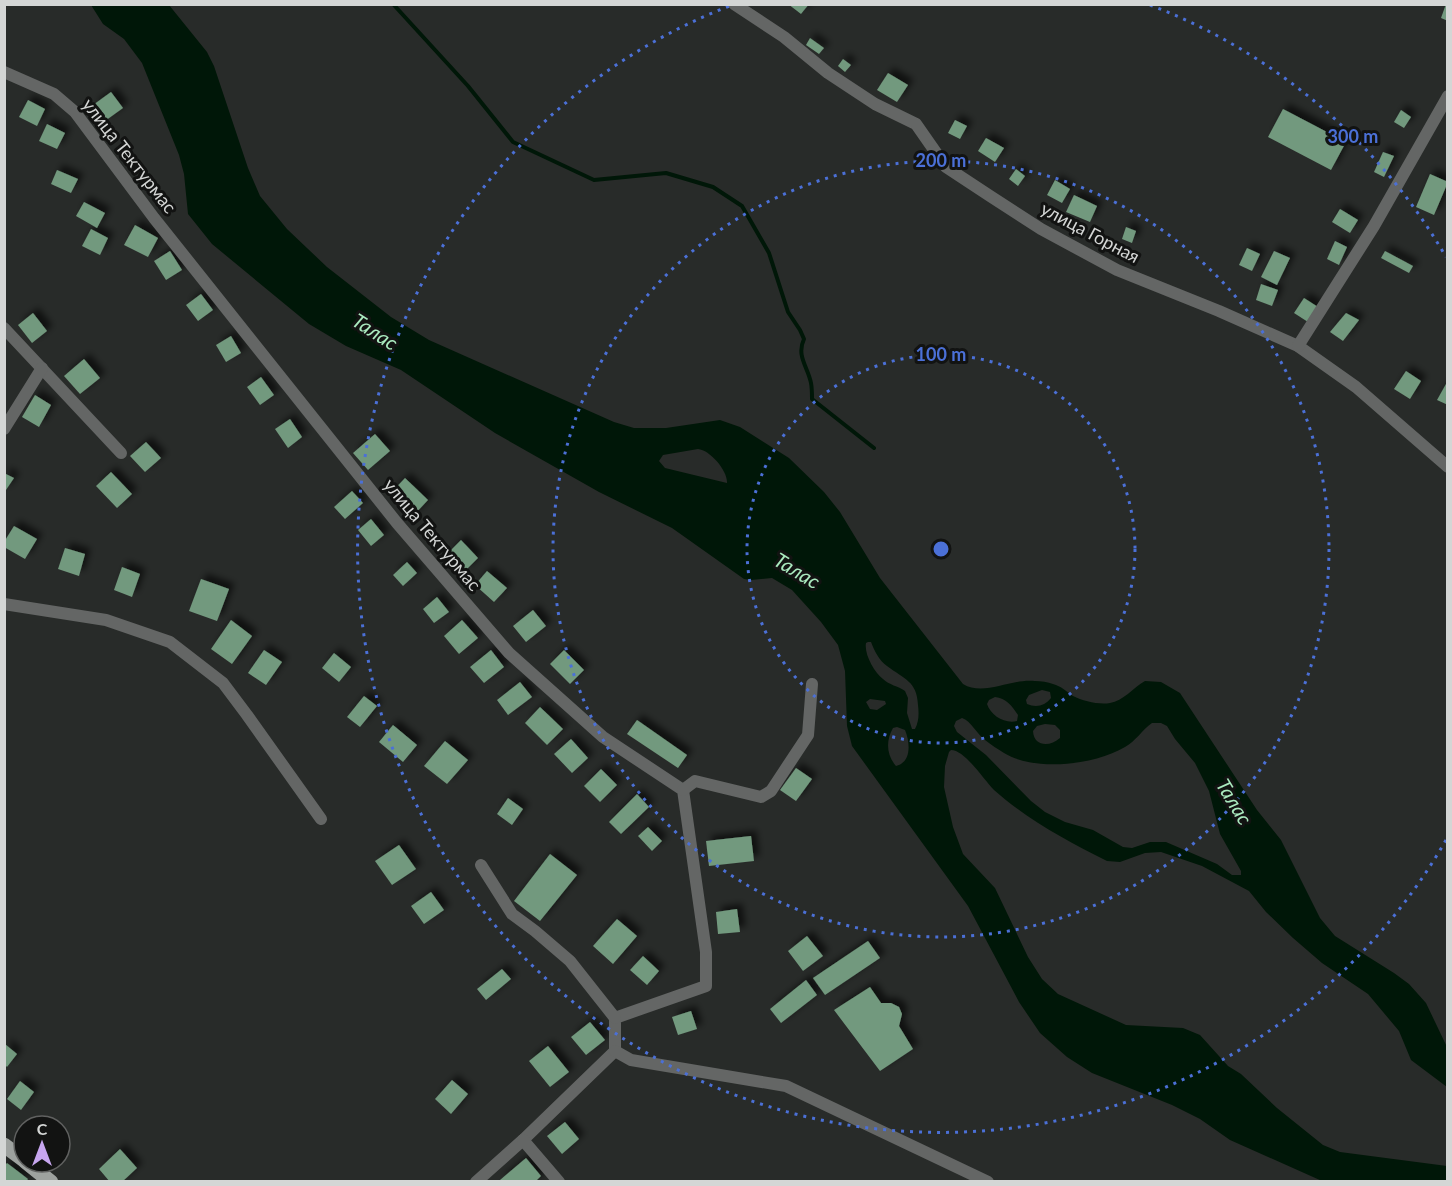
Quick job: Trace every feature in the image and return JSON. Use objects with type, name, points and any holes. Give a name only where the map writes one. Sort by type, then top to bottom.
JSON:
[{"type":"street","name":"улица Горная","points":[[734,4],[784,38],[828,73],[875,104],[916,123],[946,167],[1041,229],[1117,270],[1220,311],[1298,346],[1356,387],[1448,467]]},
{"type":"street","name":"улица Тектурмас","points":[[4,72],[54,94],[75,112],[154,218],[397,523],[509,653],[603,737],[683,790]]},
{"type":"street","points":[[1298,346],[1374,226],[1448,96]]},
{"type":"street","points":[[4,328],[121,453]]},
{"type":"street","points":[[4,429],[42,368]]},
{"type":"street","points":[[4,604],[106,620],[170,642],[223,683],[321,819]]},
{"type":"street","points":[[615,1018],[706,986],[706,952],[683,790],[695,781],[761,797],[771,791],[808,735],[812,684]]},
{"type":"street","points":[[476,1182],[615,1051],[615,1018],[570,961],[512,914],[481,865]]},
{"type":"street","points":[[615,1051],[632,1060],[786,1086],[988,1182]]},
{"type":"street","points":[[523,1140],[559,1182]]},
{"type":"water","name":"Талас","points":[[91,5],[169,5],[207,52],[214,66],[248,168],[260,196],[287,229],[327,267],[391,317],[429,340],[614,422],[634,428],[666,428],[720,420],[740,427],[789,458],[824,492],[840,512],[880,578],[963,684],[980,689],[1026,681],[1044,682],[1059,686],[1077,698],[1101,703],[1119,700],[1145,681],[1161,682],[1180,693],[1257,810],[1281,840],[1320,918],[1335,936],[1409,984],[1426,1003],[1447,1047],[1447,1087],[1411,1060],[1399,1031],[1368,994],[1322,963],[1293,938],[1266,912],[1249,891],[1202,866],[1161,852],[1145,853],[1120,862],[1107,861],[1063,838],[1020,811],[994,790],[968,760],[951,750],[945,766],[944,787],[953,827],[963,854],[995,888],[1028,957],[1042,979],[1058,994],[1126,1025],[1183,1028],[1200,1035],[1228,1066],[1241,1074],[1277,1108],[1323,1145],[1340,1152],[1447,1166],[1447,1181],[1322,1181],[1230,1140],[1200,1119],[1172,1105],[1092,1073],[1067,1057],[1040,1033],[1019,1002],[968,906],[852,746],[847,726],[845,671],[838,645],[792,590],[772,578],[744,579],[672,528],[599,492],[495,433],[401,370],[346,346],[309,324],[212,244],[188,214],[184,174],[179,155],[142,63],[124,39],[103,24]],"holes":[[[703,450],[721,467],[727,483],[665,468],[659,461],[663,455]],[[871,642],[882,661],[904,678],[915,691],[918,708],[915,729],[912,729],[907,713],[908,698],[905,691],[888,683],[880,676],[870,662],[866,643]],[[1042,690],[1050,692],[1051,698],[1040,706],[1027,704],[1026,700],[1029,695]],[[995,697],[1006,701],[1018,715],[1017,721],[1012,722],[999,718],[987,704]],[[870,699],[885,701],[886,704],[877,710],[870,709],[866,702]],[[962,718],[985,740],[1004,753],[1032,763],[1048,764],[1082,762],[1098,758],[1129,745],[1152,723],[1167,726],[1195,763],[1209,791],[1220,834],[1241,871],[1241,875],[1232,875],[1217,864],[1166,842],[1150,842],[1132,848],[1123,847],[1093,830],[1065,822],[1045,812],[1031,801],[986,755],[957,732],[954,726],[956,721]],[[1055,725],[1060,730],[1060,738],[1052,743],[1039,743],[1033,731],[1037,726]],[[897,727],[905,730],[908,740],[907,756],[901,764],[896,766],[889,752],[888,742],[893,728]]]},
{"type":"building","points":[[788,4],[809,4],[801,14]]},
{"type":"building","points":[[1448,4],[1448,21],[1441,18]]},
{"type":"building","points":[[810,38],[824,48],[819,54],[806,45]]},
{"type":"building","points":[[843,59],[851,65],[845,72],[838,66]]},
{"type":"building","points":[[888,73],[908,85],[897,102],[877,90]]},
{"type":"building","points":[[111,92],[123,108],[105,121],[93,105]]},
{"type":"building","points":[[28,100],[45,109],[37,126],[19,117]]},
{"type":"building","points":[[1283,109],[1346,142],[1331,170],[1268,137]]},
{"type":"building","points":[[1401,110],[1411,117],[1404,128],[1394,122]]},
{"type":"building","points":[[955,120],[967,126],[960,139],[948,133]]},
{"type":"building","points":[[47,124],[65,133],[57,149],[39,141]]},
{"type":"building","points":[[986,138],[1004,148],[995,162],[978,151]]},
{"type":"building","points":[[1383,152],[1394,156],[1384,177],[1374,172]]},
{"type":"building","points":[[1016,169],[1025,176],[1018,186],[1009,179]]},
{"type":"building","points":[[57,170],[78,179],[71,193],[51,184]]},
{"type":"building","points":[[1430,174],[1448,182],[1434,215],[1416,207]]},
{"type":"building","points":[[1055,180],[1070,189],[1062,203],[1047,195]]},
{"type":"building","points":[[1074,195],[1097,206],[1090,222],[1066,212]]},
{"type":"building","points":[[84,202],[105,213],[97,228],[76,216]]},
{"type":"building","points":[[1340,209],[1358,220],[1350,233],[1332,222]]},
{"type":"building","points":[[135,225],[158,238],[148,257],[124,245]]},
{"type":"building","points":[[1126,227],[1136,231],[1132,243],[1122,239]]},
{"type":"building","points":[[91,229],[108,238],[100,255],[82,246]]},
{"type":"building","points":[[1335,241],[1347,247],[1339,265],[1327,259]]},
{"type":"building","points":[[1247,248],[1260,254],[1252,271],[1239,265]]},
{"type":"building","points":[[170,251],[182,270],[166,280],[154,261]]},
{"type":"building","points":[[1274,251],[1290,258],[1277,285],[1261,277]]},
{"type":"building","points":[[1385,251],[1413,266],[1409,273],[1381,258]]},
{"type":"building","points":[[1261,284],[1278,290],[1272,306],[1256,300]]},
{"type":"building","points":[[201,294],[213,310],[198,321],[186,305]]},
{"type":"building","points":[[1304,298],[1318,307],[1308,322],[1294,313]]},
{"type":"building","points":[[33,313],[47,331],[32,343],[18,325]]},
{"type":"building","points":[[1346,313],[1359,320],[1343,341],[1330,332]]},
{"type":"building","points":[[231,336],[241,353],[226,362],[216,345]]},
{"type":"building","points":[[84,359],[100,378],[80,394],[64,376]]},
{"type":"building","points":[[1406,371],[1421,381],[1410,399],[1394,389]]},
{"type":"building","points":[[261,377],[274,395],[260,405],[247,387]]},
{"type":"building","points":[[1446,384],[1448,385],[1448,405],[1437,400]]},
{"type":"building","points":[[35,395],[51,405],[39,427],[22,417]]},
{"type":"building","points":[[290,419],[302,437],[288,448],[275,429]]},
{"type":"building","points":[[375,434],[390,451],[368,470],[353,453]]},
{"type":"building","points":[[146,442],[161,458],[145,472],[130,456]]},
{"type":"building","points":[[111,472],[132,494],[117,508],[96,486]]},
{"type":"building","points":[[4,473],[14,478],[4,493]]},
{"type":"building","points":[[405,478],[428,500],[412,517],[389,495]]},
{"type":"building","points":[[352,491],[363,503],[345,519],[334,507]]},
{"type":"building","points":[[371,519],[384,535],[371,546],[358,530]]},
{"type":"building","points":[[14,526],[37,539],[25,559],[4,547],[4,542]]},
{"type":"building","points":[[461,540],[478,558],[465,571],[448,553]]},
{"type":"building","points":[[65,548],[85,554],[79,576],[58,569]]},
{"type":"building","points":[[407,562],[417,573],[403,586],[393,575]]},
{"type":"building","points":[[122,567],[140,574],[132,597],[114,590]]},
{"type":"building","points":[[487,571],[507,588],[494,602],[475,585]]},
{"type":"building","points":[[201,579],[229,589],[217,621],[189,611]]},
{"type":"building","points":[[437,597],[449,612],[434,623],[423,609]]},
{"type":"building","points":[[533,610],[546,626],[526,642],[513,626]]},
{"type":"building","points":[[231,620],[252,636],[232,664],[211,649]]},
{"type":"building","points":[[462,620],[478,638],[459,654],[444,636]]},
{"type":"building","points":[[264,650],[282,662],[266,685],[248,673]]},
{"type":"building","points":[[491,650],[504,667],[484,683],[470,667]]},
{"type":"building","points":[[564,650],[584,670],[570,684],[550,664]]},
{"type":"building","points":[[334,653],[351,667],[339,682],[322,668]]},
{"type":"building","points":[[520,682],[532,697],[508,715],[497,700]]},
{"type":"building","points":[[364,696],[377,706],[360,727],[347,717]]},
{"type":"building","points":[[540,707],[563,729],[547,745],[525,723]]},
{"type":"building","points":[[637,720],[687,755],[678,768],[627,734]]},
{"type":"building","points":[[393,725],[417,745],[403,762],[379,742]]},
{"type":"building","points":[[571,739],[588,758],[572,773],[554,754]]},
{"type":"building","points":[[445,741],[468,760],[447,784],[424,766]]},
{"type":"building","points":[[796,768],[812,779],[796,801],[780,790]]},
{"type":"building","points":[[601,769],[617,785],[600,802],[584,786]]},
{"type":"building","points":[[637,794],[649,807],[621,834],[609,822]]},
{"type":"building","points":[[508,798],[523,809],[512,825],[497,814]]},
{"type":"building","points":[[648,827],[662,841],[652,851],[638,836]]},
{"type":"building","points":[[751,836],[754,861],[709,866],[706,841]]},
{"type":"building","points":[[399,845],[416,869],[392,885],[375,861]]},
{"type":"building","points":[[550,854],[577,875],[540,921],[514,901]]},
{"type":"building","points":[[431,892],[444,910],[424,924],[411,906]]},
{"type":"building","points":[[737,909],[740,932],[718,934],[716,912]]},
{"type":"building","points":[[617,919],[637,936],[613,964],[593,946]]},
{"type":"building","points":[[807,936],[823,956],[803,971],[788,951]]},
{"type":"building","points":[[868,941],[880,958],[825,995],[813,978]]},
{"type":"building","points":[[643,956],[659,971],[647,985],[630,970]]},
{"type":"building","points":[[502,969],[511,979],[486,1000],[477,989]]},
{"type":"building","points":[[806,980],[817,995],[781,1023],[770,1009]]},
{"type":"building","points":[[870,987],[881,1003],[891,1003],[899,1007],[902,1014],[899,1026],[913,1049],[880,1071],[834,1010]]},
{"type":"building","points":[[691,1011],[697,1029],[678,1035],[672,1017]]},
{"type":"building","points":[[590,1022],[605,1040],[586,1055],[571,1037]]},
{"type":"building","points":[[5,1044],[17,1054],[7,1067],[5,1065]]},
{"type":"building","points":[[548,1046],[569,1072],[550,1087],[529,1061]]},
{"type":"building","points":[[452,1080],[468,1094],[451,1114],[435,1099]]},
{"type":"building","points":[[20,1081],[34,1092],[21,1110],[7,1099]]},
{"type":"building","points":[[565,1122],[579,1139],[562,1154],[547,1136]]},
{"type":"building","points":[[120,1149],[137,1168],[122,1182],[110,1182],[99,1169]]},
{"type":"building","points":[[526,1158],[541,1176],[535,1182],[501,1182],[500,1180]]},
{"type":"building","points":[[7,1163],[12,1167],[12,1174],[21,1174],[28,1179],[26,1182],[4,1182],[4,1166]]},
{"type":"waterway","points":[[393,4],[468,86],[513,142],[594,180],[666,173],[713,187],[742,206],[769,253],[788,312],[804,339],[801,351],[811,383],[812,399],[874,448]]}]
